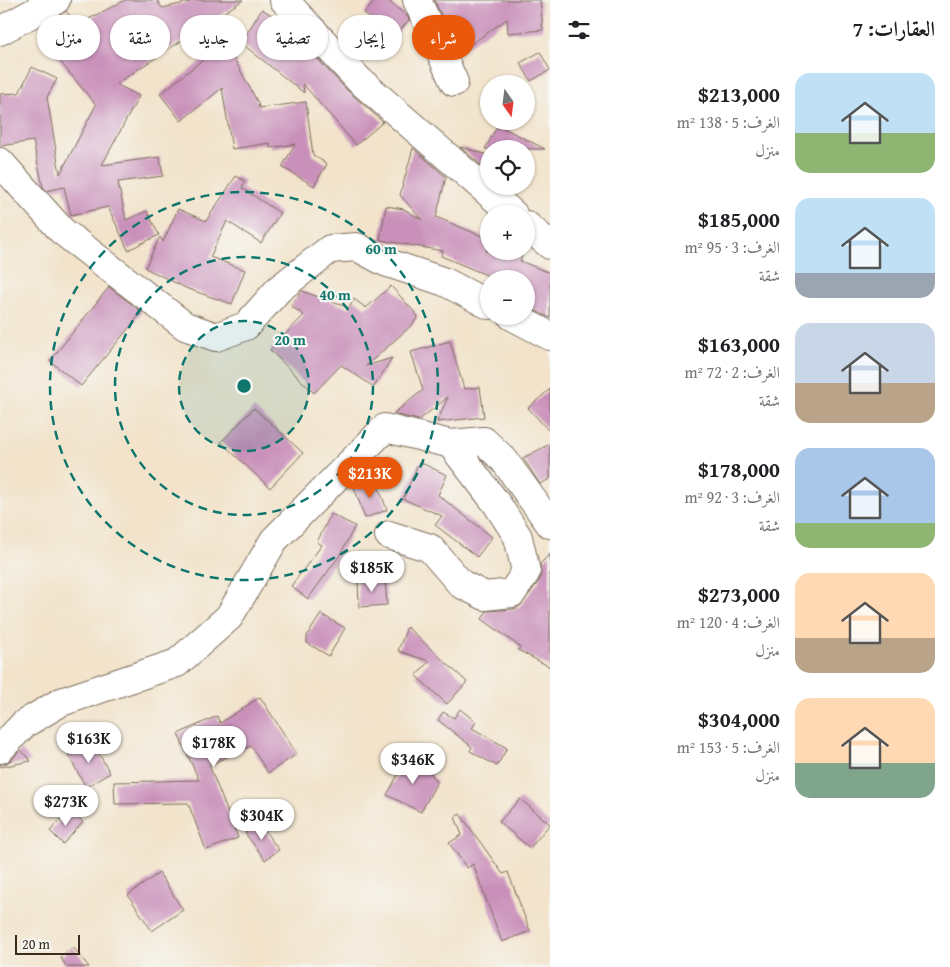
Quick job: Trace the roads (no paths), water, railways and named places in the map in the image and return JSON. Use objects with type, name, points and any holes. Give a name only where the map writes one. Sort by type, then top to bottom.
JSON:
[{"type":"street","points":[[0,30],[56,0]]},
{"type":"street","points":[[284,0],[358,79],[503,205]]},
{"type":"street","points":[[417,0],[454,82]]},
{"type":"street","points":[[0,162],[62,231],[185,326],[216,337],[246,326],[279,290],[330,249],[357,247],[385,262],[445,282],[480,300]]},
{"type":"street","points":[[535,232],[550,245]]},
{"type":"street","points":[[529,325],[550,336]]},
{"type":"street","points":[[0,749],[24,724],[61,702],[177,663],[229,617],[274,540],[385,428],[452,444],[484,442],[504,460],[550,524]]},
{"type":"street","points":[[389,535],[430,548],[461,584],[485,596],[512,593],[526,572],[518,538],[497,504],[452,444]]}]
